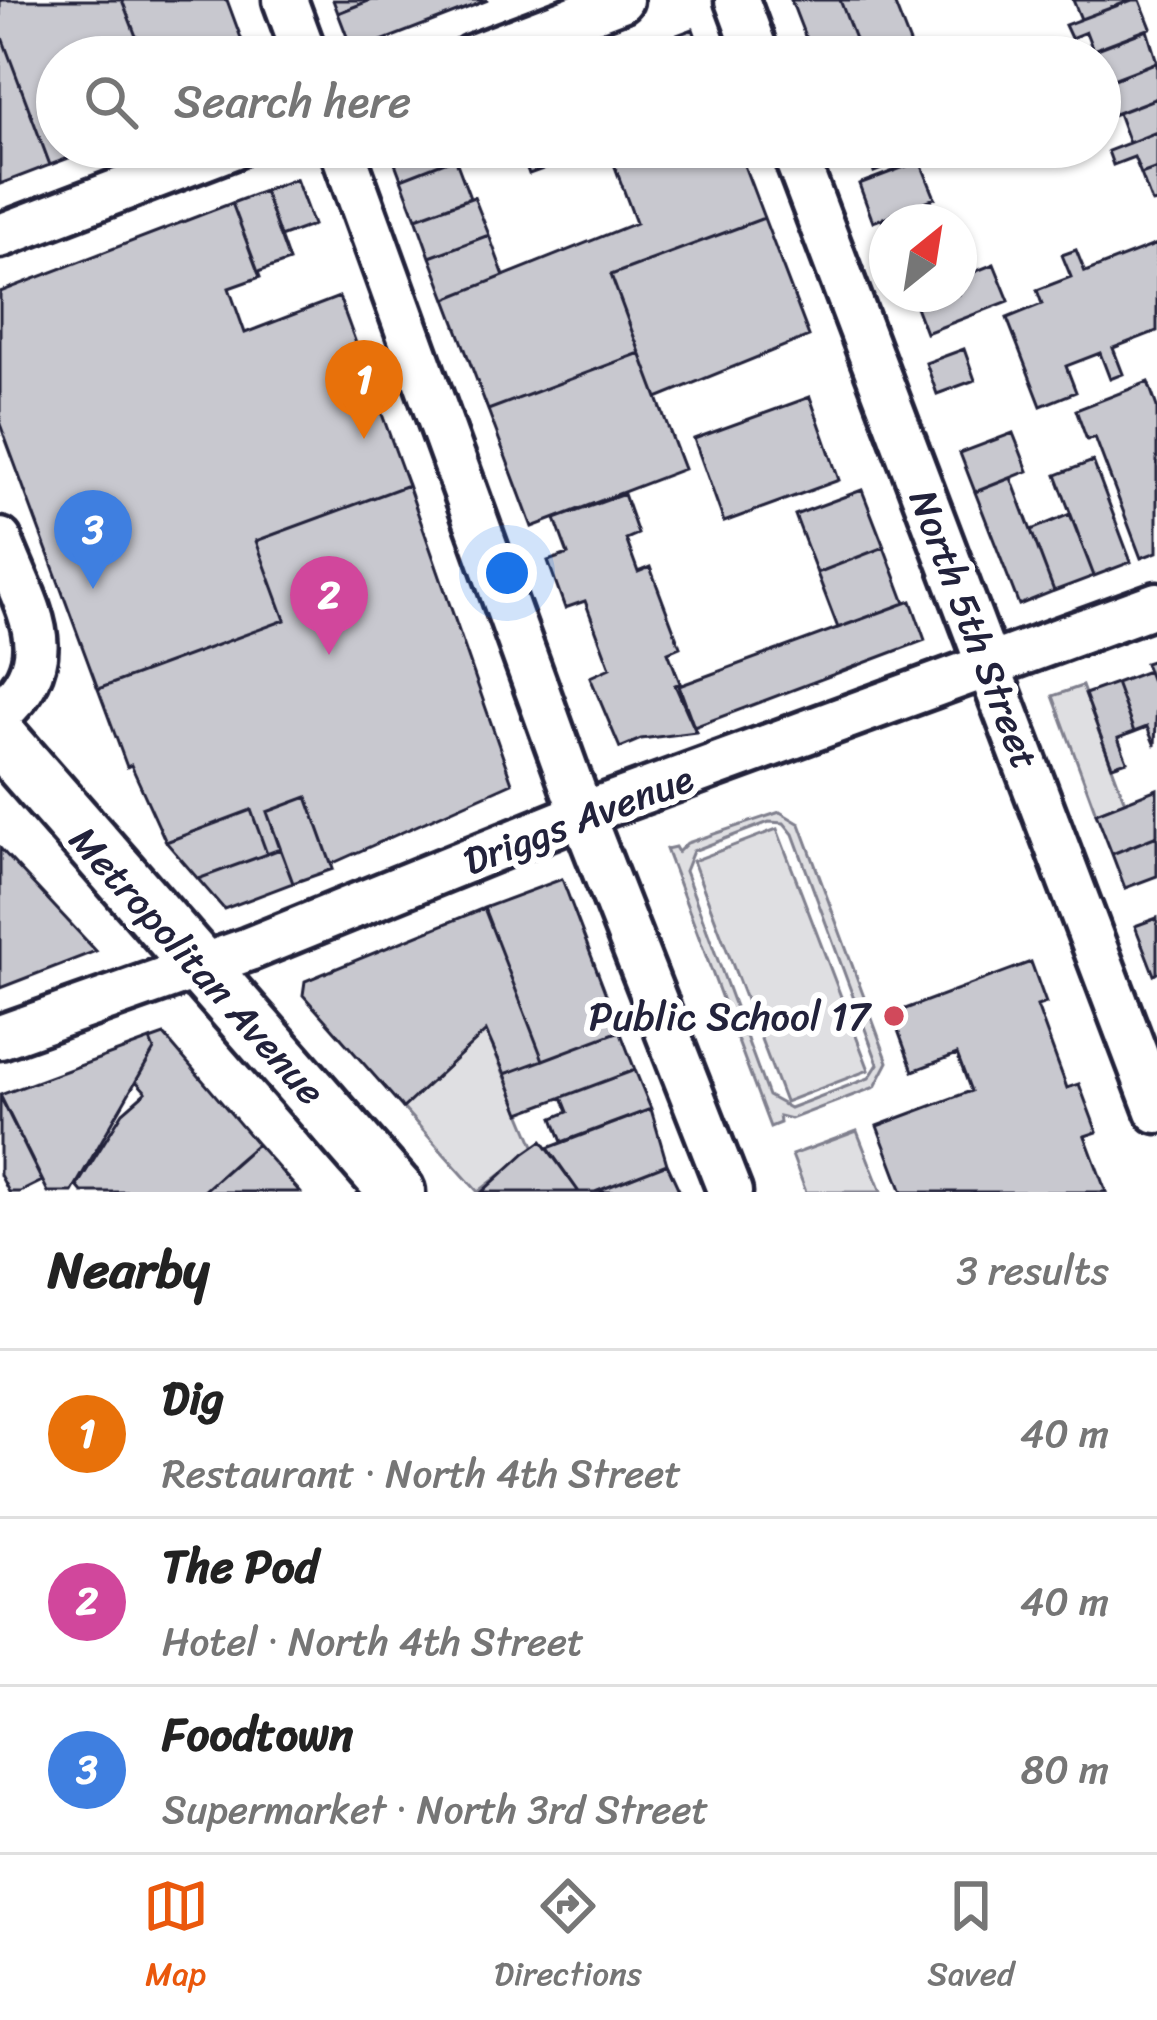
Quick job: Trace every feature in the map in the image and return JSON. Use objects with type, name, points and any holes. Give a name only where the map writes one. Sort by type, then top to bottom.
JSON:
[{"type":"main road","name":"Metropolitan Avenue","points":[[0,737],[397,1192]]},
{"type":"street","points":[[285,0],[298,36]]},
{"type":"street","points":[[526,36],[621,0]]},
{"type":"street","points":[[737,0],[750,36]]},
{"type":"street","points":[[0,236],[178,168]]},
{"type":"street","points":[[349,168],[583,814],[730,1192]]},
{"type":"street","name":"North 5th Street","points":[[800,168],[1157,1111]]},
{"type":"street","points":[[0,540],[33,627],[38,666],[24,692],[0,713]]},
{"type":"street","name":"Driggs Avenue","points":[[0,1037],[200,967],[583,814],[1157,604]]},
{"type":"shaded area","points":[[1082,686],[1125,802],[1096,813],[1053,696]]},
{"type":"shaded area","points":[[780,812],[800,824],[888,1062],[875,1087],[791,1119],[779,1116],[780,1123],[770,1127],[666,849],[675,847],[678,852],[687,843]],"holes":[[[769,822],[784,823],[793,834],[878,1064],[869,1078],[790,1108],[768,1096],[685,871],[693,851]]]},
{"type":"shaded area","points":[[777,829],[869,1070],[785,1102],[693,861]]},
{"type":"shaded area","points":[[486,1031],[535,1148],[478,1192],[403,1108]]},
{"type":"shaded area","points":[[857,1131],[881,1192],[806,1192],[792,1155]]},
{"type":"building","points":[[0,0],[122,0],[136,36],[36,36],[36,128],[0,32]]},
{"type":"building","points":[[122,0],[227,0],[240,36],[136,36]]},
{"type":"building","points":[[333,0],[371,0],[338,13]]},
{"type":"building","points":[[371,0],[488,0],[395,36],[347,36],[338,13]]},
{"type":"building","points":[[791,0],[840,0],[854,36],[805,36]]},
{"type":"building","points":[[840,0],[893,0],[907,36],[854,36]]},
{"type":"building","points":[[1073,0],[1132,0],[1081,19]]},
{"type":"building","points":[[1140,0],[1151,28],[1121,39],[1086,32],[1070,36],[1065,25]]},
{"type":"building","points":[[1147,30],[1157,62],[1121,76],[1121,40]]},
{"type":"building","points":[[0,32],[36,128],[36,168],[42,168],[0,184]]},
{"type":"building","points":[[1157,62],[1157,98],[1121,112],[1121,76]]},
{"type":"building","points":[[1157,98],[1157,132],[1129,143],[1121,112]]},
{"type":"building","points":[[1157,132],[1157,168],[1141,174],[1134,157],[1121,162],[1121,146]]},
{"type":"building","points":[[397,168],[429,168],[401,179]]},
{"type":"building","points":[[429,168],[459,168],[470,198],[416,218],[401,179]]},
{"type":"building","points":[[615,168],[745,168],[764,218],[611,275],[640,353],[488,410],[446,299],[636,223]]},
{"type":"building","points":[[901,168],[923,168],[935,198],[920,204],[869,204],[869,211],[859,184]]},
{"type":"building","points":[[1157,168],[1157,202],[1152,203],[1141,174]]},
{"type":"building","points":[[296,179],[313,225],[280,237],[264,191]]},
{"type":"building","points":[[264,191],[289,261],[258,272],[232,203]]},
{"type":"building","points":[[474,197],[489,235],[430,257],[416,218]]},
{"type":"building","points":[[232,203],[260,277],[229,288],[245,333],[339,297],[408,485],[256,541],[285,620],[98,689],[0,424],[0,292]]},
{"type":"building","points":[[764,218],[809,336],[657,398],[611,275]]},
{"type":"building","points":[[489,235],[504,276],[446,299],[430,257]]},
{"type":"building","points":[[1157,244],[1157,331],[1113,348],[1123,374],[1110,379],[1100,353],[1066,366],[1076,392],[1041,406],[1007,318],[1042,304],[1037,290],[1071,277],[1062,255],[1076,250],[1085,272]]},
{"type":"building","points":[[994,264],[1009,301],[926,333],[918,312],[977,312],[977,271]]},
{"type":"building","points":[[964,349],[975,380],[937,394],[926,363]]},
{"type":"building","points":[[640,353],[684,469],[532,527],[488,410]]},
{"type":"building","points":[[1148,382],[1157,407],[1157,552],[1141,558],[1095,437],[1087,440],[1076,410]]},
{"type":"building","points":[[810,397],[839,480],[724,522],[694,439]]},
{"type":"building","points":[[1013,433],[1028,471],[975,492],[960,453]]},
{"type":"building","points":[[1093,461],[1131,562],[1094,576],[1056,475]]},
{"type":"building","points":[[1011,478],[1054,591],[1019,605],[975,492]]},
{"type":"building","points":[[408,485],[512,783],[331,864],[307,797],[267,812],[280,849],[267,854],[251,810],[166,842],[131,765],[127,767],[98,689],[285,620],[256,541]]},
{"type":"building","points":[[862,490],[884,547],[817,573],[795,515]]},
{"type":"building","points":[[624,494],[638,534],[626,539],[638,572],[650,567],[680,647],[668,652],[680,683],[675,685],[696,732],[641,739],[620,748],[590,677],[610,668],[585,601],[565,608],[548,561],[568,554],[555,519]]},
{"type":"building","points":[[1070,514],[1094,576],[1054,591],[1031,530]]},
{"type":"building","points":[[884,547],[905,603],[838,628],[817,573]]},
{"type":"building","points":[[911,601],[925,640],[694,727],[679,686]]},
{"type":"building","points":[[1157,659],[1157,695],[1145,663]]},
{"type":"building","points":[[1148,671],[1157,695],[1155,746],[1147,727],[1134,732],[1116,683]]},
{"type":"building","points":[[1116,683],[1134,732],[1118,738],[1127,761],[1112,766],[1085,694]]},
{"type":"building","points":[[1157,789],[1157,836],[1112,854],[1096,813]]},
{"type":"building","points":[[307,797],[333,869],[293,883],[267,812]]},
{"type":"building","points":[[251,810],[267,854],[198,879],[166,842]]},
{"type":"building","points":[[1157,836],[1157,876],[1125,888],[1112,854]]},
{"type":"building","points":[[0,848],[96,951],[0,988]]},
{"type":"building","points":[[280,849],[293,883],[224,909],[198,879]]},
{"type":"building","points":[[562,879],[620,1031],[543,1060],[484,908]]},
{"type":"building","points":[[484,908],[543,1060],[505,1074],[486,1031],[403,1108],[303,995],[305,981]]},
{"type":"building","points":[[1157,918],[1157,973],[1154,975],[1135,926]]},
{"type":"building","points":[[1031,962],[1046,1003],[1037,1006],[1067,1088],[1079,1084],[1097,1132],[1085,1136],[1106,1192],[902,1192],[877,1126],[971,1091],[957,1054],[913,1071],[892,1014]]},
{"type":"building","points":[[620,1031],[635,1070],[520,1113],[505,1074]]},
{"type":"building","points":[[164,1035],[257,1144],[203,1192],[82,1192],[77,1186],[123,1112],[146,1092],[136,1081],[154,1050],[150,1040]]},
{"type":"building","points":[[150,1040],[154,1050],[72,1192],[48,1192],[0,1095]]},
{"type":"building","points":[[635,1070],[651,1109],[562,1142],[553,1118],[568,1112],[562,1097]]},
{"type":"building","points":[[0,1096],[42,1181],[20,1192],[9,1192],[0,1175]]},
{"type":"building","points":[[651,1109],[667,1164],[595,1192],[579,1192],[548,1148]]},
{"type":"building","points":[[542,1141],[579,1192],[482,1192],[525,1153]]},
{"type":"building","points":[[257,1144],[300,1192],[203,1192],[236,1162]]},
{"type":"building","points":[[667,1164],[680,1192],[595,1192]]},
{"type":"place","name":"Dig","points":[[364,439]]},
{"type":"place","name":"Foodtown","points":[[93,589]]},
{"type":"place","name":"The Pod","points":[[329,655]]},
{"type":"place","name":"Public School 17","points":[[894,1016]]}]
